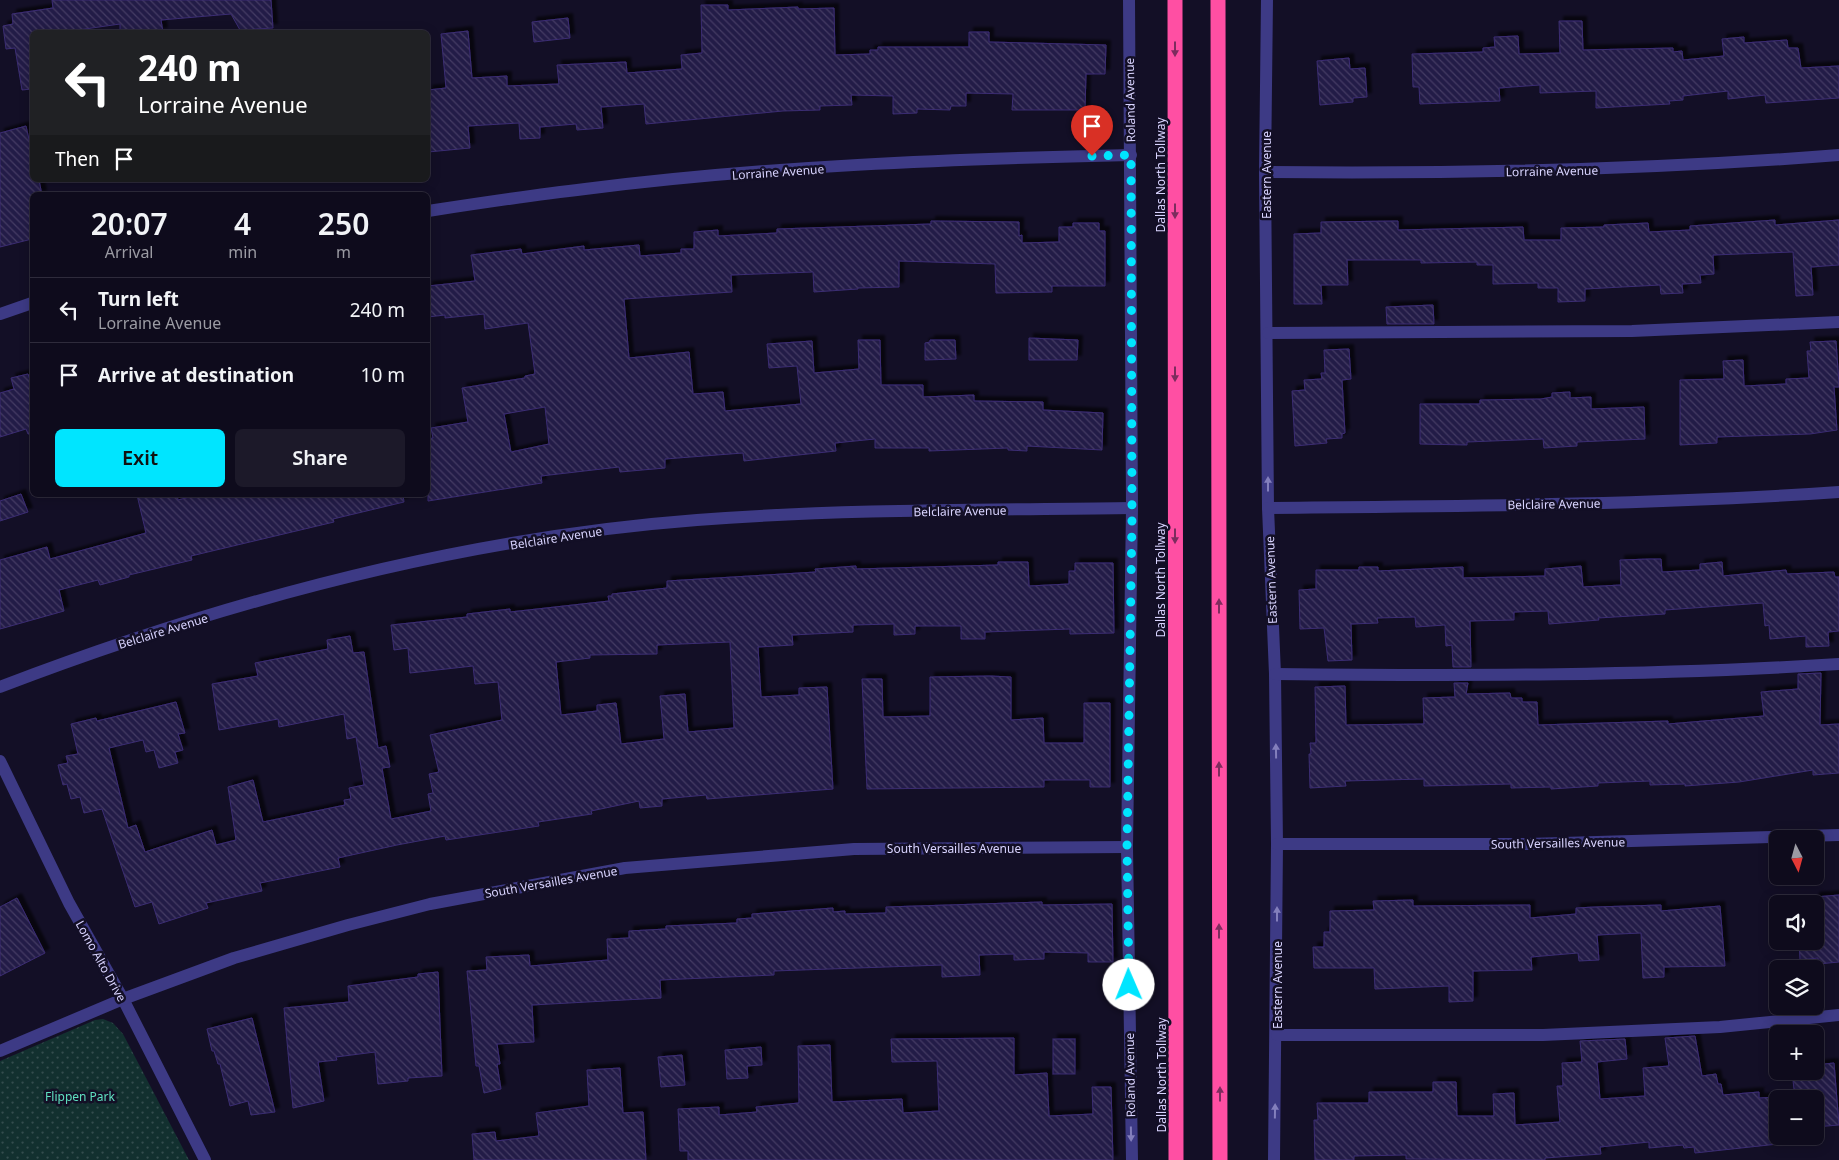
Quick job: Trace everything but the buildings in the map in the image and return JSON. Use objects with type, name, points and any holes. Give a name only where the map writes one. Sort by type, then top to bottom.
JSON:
[{"type":"highway","name":"Dallas North Tollway","points":[[1174,0],[1176,1160]]},
{"type":"highway","points":[[1218,0],[1220,1160]]},
{"type":"street","name":"Roland Avenue","points":[[1129,0],[1132,508],[1127,847],[1132,1160]]},
{"type":"street","name":"Eastern Avenue","points":[[1267,0],[1265,172],[1268,333],[1268,508],[1275,674],[1277,844],[1274,1160]]},
{"type":"street","name":"Lorraine Avenue","points":[[430,211],[586,189],[695,178],[955,159],[1131,155]]},
{"type":"street","name":"Lorraine Avenue","points":[[1265,172],[1421,173],[1614,169],[1839,156]]},
{"type":"street","points":[[0,314],[30,305]]},
{"type":"street","points":[[1268,333],[1632,331],[1839,322]]},
{"type":"street","name":"Belclaire Avenue","points":[[1268,508],[1584,504],[1722,500],[1839,492]]},
{"type":"street","name":"Belclaire Avenue","points":[[0,687],[88,654],[249,605],[382,569],[491,547],[594,531],[695,520],[797,514],[1132,508]]},
{"type":"street","points":[[1275,674],[1664,673],[1839,664]]},
{"type":"street","name":"Lomo Alto Drive","points":[[0,761],[69,903],[123,999],[205,1160]]},
{"type":"street","name":"South Versailles Avenue","points":[[1277,844],[1527,844],[1839,835]]},
{"type":"street","name":"South Versailles Avenue","points":[[0,1051],[123,999],[234,958],[348,925],[430,904],[625,868],[854,849],[1127,847]]},
{"type":"street","points":[[1276,1035],[1543,1035],[1720,1027],[1839,1015]]},
{"type":"green space","name":"Flippen Park","points":[[103,1019],[113,1023],[123,1034],[189,1160],[0,1160],[0,1061],[95,1020]]},
{"type":"route","points":[[1092,156],[1131,155],[1132,518],[1127,847],[1129,985]]}]
